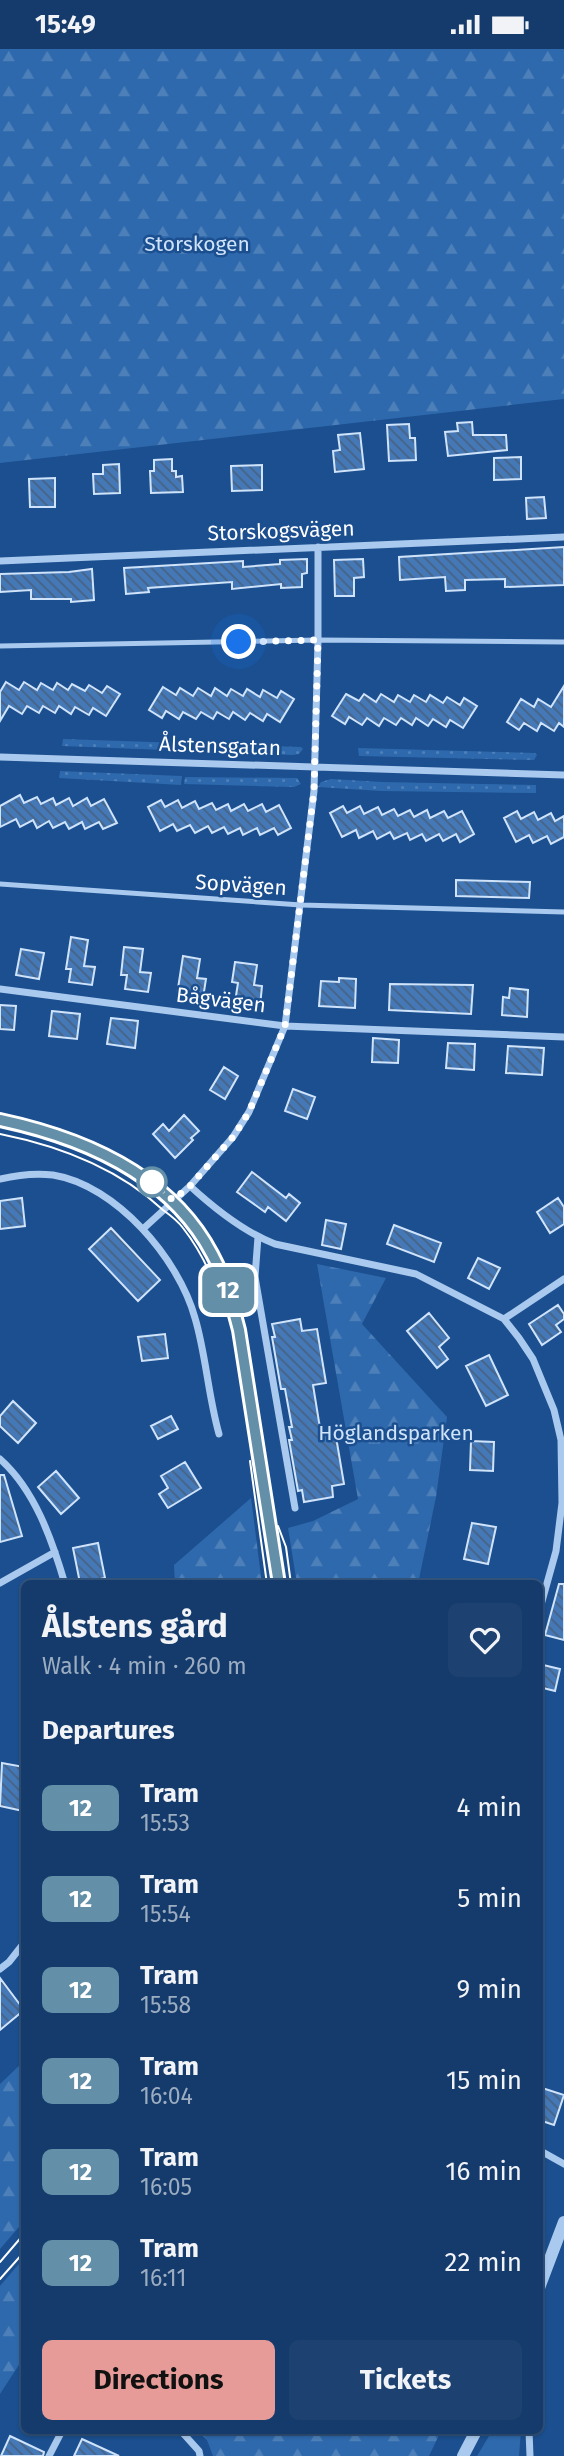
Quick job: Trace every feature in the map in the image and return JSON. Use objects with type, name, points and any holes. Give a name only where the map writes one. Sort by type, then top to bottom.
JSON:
[{"type":"street","name":"Storskogsvägen","points":[[0,561],[564,537]]},
{"type":"street","points":[[144,1228],[190,1186],[233,1137],[249,1112],[285,1026],[315,766],[318,547]]},
{"type":"street","name":"Ålstensgatan","points":[[0,757],[564,775]]},
{"type":"street","name":"Bågvägen","points":[[0,989],[285,1026],[564,1037]]},
{"type":"street","points":[[0,1178],[54,1175],[78,1183],[101,1195],[144,1228],[175,1269],[195,1317],[210,1403],[219,1434]]},
{"type":"street","points":[[190,1186],[206,1201],[258,1237],[275,1244],[416,1274],[504,1319],[533,1359],[554,1410],[561,1440],[560,1552],[543,1601]]},
{"type":"street","points":[[258,1237],[254,1277],[295,1508]]},
{"type":"street","points":[[504,1319],[564,1279]]},
{"type":"street","points":[[0,1459],[30,1494],[64,1580]]},
{"type":"street","points":[[0,1583],[55,1552]]},
{"type":"street","points":[[0,1969],[21,1947]]},
{"type":"street","points":[[543,2152],[564,2164]]},
{"type":"street","points":[[543,2278],[564,2223]]},
{"type":"street","points":[[49,2456],[60,2434]]},
{"type":"street","points":[[184,2434],[199,2451],[200,2456]]},
{"type":"street","points":[[463,2456],[474,2434]]},
{"type":"street","points":[[529,2434],[530,2456]]},
{"type":"lane","points":[[0,646],[318,640],[564,642]]},
{"type":"lane","name":"Sopvägen","points":[[0,884],[301,905],[564,912]]},
{"type":"green space","name":"Storskogen","points":[[0,49],[564,49],[564,399],[0,463]]},
{"type":"green space","points":[[63,739],[303,749],[299,754],[293,755],[62,746]]},
{"type":"green space","points":[[358,748],[537,755],[534,760],[359,756]]},
{"type":"green space","points":[[60,771],[182,776],[181,785],[59,778]]},
{"type":"green space","points":[[185,777],[297,778],[301,784],[294,787],[184,784]]},
{"type":"green space","points":[[331,779],[536,785],[536,793],[381,791],[318,787],[321,782]]},
{"type":"green space","name":"Höglandsparken","points":[[317,1264],[386,1278],[362,1324],[447,1417],[436,1497],[419,1580],[296,1580],[288,1528],[313,1521],[358,1499]]},
{"type":"green space","points":[[251,1498],[261,1580],[175,1580],[174,1565]]},
{"type":"green space","points":[[21,2064],[21,2224],[0,2249],[0,2084]]},
{"type":"green space","points":[[21,2262],[21,2362],[0,2394],[0,2286]]},
{"type":"green space","points":[[201,2434],[440,2434],[429,2456],[213,2456],[207,2440]]},
{"type":"green space","points":[[490,2434],[521,2434],[519,2456],[477,2456]]},
{"type":"building","points":[[472,422],[473,435],[506,435],[507,450],[448,456],[445,432],[458,431],[457,423]]},
{"type":"building","points":[[409,424],[410,438],[415,438],[416,460],[389,461],[387,425]]},
{"type":"building","points":[[360,433],[364,469],[335,472],[333,451],[340,450],[338,435]]},
{"type":"building","points":[[521,457],[521,479],[494,480],[494,458]]},
{"type":"building","points":[[172,459],[172,471],[176,471],[176,477],[182,476],[183,492],[151,493],[150,471],[154,471],[154,460]]},
{"type":"building","points":[[119,464],[120,493],[94,494],[93,474],[103,474],[103,465]]},
{"type":"building","points":[[262,465],[262,490],[232,491],[231,466]]},
{"type":"building","points":[[55,478],[55,507],[30,507],[29,479]]},
{"type":"building","points":[[544,497],[546,518],[527,519],[526,498]]},
{"type":"building","points":[[564,547],[564,585],[505,587],[505,579],[465,580],[465,590],[446,591],[445,577],[400,580],[399,557]]},
{"type":"building","points":[[307,559],[307,573],[302,574],[302,587],[281,588],[281,584],[232,589],[232,582],[148,588],[149,592],[126,594],[124,568],[243,561],[243,567],[280,564],[280,560]]},
{"type":"building","points":[[363,559],[364,577],[354,578],[354,596],[335,596],[334,560]]},
{"type":"building","points":[[92,569],[94,600],[71,602],[71,599],[31,599],[31,590],[0,592],[0,574]]},
{"type":"building","points":[[6,682],[19,690],[24,682],[37,690],[41,683],[53,690],[57,683],[68,690],[72,684],[85,691],[89,685],[102,693],[107,686],[120,694],[106,716],[93,708],[89,715],[75,707],[71,714],[59,706],[55,713],[43,706],[39,713],[27,706],[22,714],[9,706],[0,721],[0,692]]},
{"type":"building","points":[[564,686],[564,727],[559,723],[554,731],[541,723],[537,731],[524,723],[519,730],[507,722],[521,699],[534,707],[538,699],[551,707]]},
{"type":"building","points":[[163,687],[176,695],[180,688],[193,696],[198,688],[211,696],[215,688],[227,696],[231,689],[243,696],[247,689],[260,697],[263,690],[277,698],[281,691],[294,699],[280,722],[267,714],[263,721],[250,713],[245,720],[233,712],[229,719],[217,712],[213,719],[201,712],[196,719],[183,712],[179,719],[166,711],[162,718],[149,710]]},
{"type":"building","points":[[346,694],[359,701],[364,694],[376,702],[381,694],[394,702],[398,695],[410,702],[414,695],[426,702],[430,695],[443,703],[447,697],[460,705],[464,698],[477,706],[463,728],[450,720],[446,727],[433,719],[428,726],[416,718],[412,725],[401,718],[396,725],[384,718],[379,726],[367,718],[362,725],[349,717],[345,724],[332,716]]},
{"type":"building","points":[[20,795],[24,803],[37,797],[41,804],[53,798],[56,805],[69,798],[73,806],[87,798],[91,806],[104,799],[117,823],[103,829],[99,822],[85,829],[82,822],[69,829],[65,822],[53,828],[49,821],[37,828],[33,820],[20,827],[16,819],[0,827],[0,806]]},
{"type":"building","points":[[161,800],[165,807],[178,800],[182,808],[195,801],[199,809],[212,803],[216,810],[228,804],[231,811],[244,804],[248,811],[262,804],[266,812],[279,805],[291,828],[278,835],[274,828],[260,835],[257,828],[243,835],[240,828],[228,834],[224,827],[212,833],[208,826],[195,833],[190,825],[177,831],[173,824],[160,831],[148,807]]},
{"type":"building","points":[[343,806],[347,813],[360,806],[364,814],[378,807],[382,815],[394,809],[398,816],[410,810],[414,817],[427,810],[430,818],[444,811],[448,818],[462,811],[474,834],[460,842],[456,834],[443,841],[439,834],[426,841],[422,834],[410,840],[407,833],[394,839],[390,832],[377,839],[373,831],[359,838],[356,830],[342,837],[330,813]]},
{"type":"building","points":[[517,811],[521,819],[534,812],[538,820],[551,813],[555,821],[564,816],[564,837],[551,844],[547,836],[533,843],[529,835],[516,842],[504,818]]},
{"type":"building","points":[[456,880],[530,882],[529,898],[456,896]]},
{"type":"building","points":[[71,937],[88,940],[84,966],[95,967],[92,985],[69,982],[71,969],[66,969]]},
{"type":"building","points":[[124,947],[143,949],[140,972],[151,973],[148,992],[125,989],[127,975],[121,975]]},
{"type":"building","points":[[21,949],[44,953],[39,979],[16,975]]},
{"type":"building","points":[[183,956],[200,959],[197,978],[206,979],[203,998],[177,995]]},
{"type":"building","points":[[235,962],[257,965],[254,985],[262,986],[260,1006],[235,1002],[238,983],[232,982]]},
{"type":"building","points":[[339,978],[356,979],[355,1008],[319,1006],[321,981],[339,982]]},
{"type":"building","points":[[390,984],[473,985],[471,1014],[389,1010]]},
{"type":"building","points":[[510,988],[528,990],[527,1017],[502,1015],[503,997],[509,998]]},
{"type":"building","points":[[0,1005],[16,1006],[14,1030],[0,1029]]},
{"type":"building","points":[[52,1011],[80,1014],[77,1039],[49,1036]]},
{"type":"building","points":[[111,1018],[138,1021],[135,1048],[107,1044]]},
{"type":"building","points":[[373,1038],[399,1040],[398,1063],[372,1062]]},
{"type":"building","points":[[448,1043],[475,1044],[474,1070],[446,1068]]},
{"type":"building","points":[[508,1046],[544,1048],[542,1075],[506,1073]]},
{"type":"building","points":[[224,1067],[238,1076],[225,1099],[210,1090]]},
{"type":"building","points":[[293,1089],[315,1097],[307,1119],[285,1111]]},
{"type":"building","points":[[184,1115],[199,1131],[175,1158],[153,1134],[163,1124],[169,1131]]},
{"type":"building","points":[[252,1172],[286,1198],[289,1194],[300,1203],[286,1221],[268,1207],[265,1212],[237,1192]]},
{"type":"building","points":[[22,1198],[25,1226],[0,1229],[0,1201]]},
{"type":"building","points":[[558,1198],[564,1207],[564,1224],[550,1233],[537,1212]]},
{"type":"building","points":[[326,1220],[346,1224],[341,1249],[322,1245]]},
{"type":"building","points":[[394,1225],[441,1243],[434,1262],[387,1244]]},
{"type":"building","points":[[111,1228],[160,1280],[138,1301],[89,1249]]},
{"type":"building","points":[[478,1258],[500,1268],[489,1289],[468,1278]]},
{"type":"building","points":[[558,1305],[564,1314],[564,1319],[556,1325],[561,1332],[542,1345],[529,1324]]},
{"type":"building","points":[[429,1313],[449,1338],[439,1347],[448,1359],[437,1368],[407,1331]]},
{"type":"building","points":[[300,1319],[302,1331],[317,1329],[326,1383],[313,1385],[319,1422],[322,1433],[335,1431],[344,1484],[332,1486],[333,1497],[304,1502],[302,1490],[298,1491],[289,1440],[292,1440],[289,1427],[292,1427],[285,1389],[281,1389],[272,1337],[275,1337],[272,1324]]},
{"type":"building","points":[[165,1334],[168,1358],[142,1361],[138,1337]]},
{"type":"building","points":[[489,1355],[508,1395],[486,1406],[466,1366]]},
{"type":"building","points":[[13,1401],[36,1423],[18,1443],[0,1426],[0,1416]]},
{"type":"building","points":[[171,1416],[178,1429],[158,1439],[151,1426]]},
{"type":"building","points":[[471,1441],[494,1442],[493,1471],[470,1470]]},
{"type":"building","points":[[185,1462],[201,1488],[168,1508],[159,1494],[168,1488],[161,1476]]},
{"type":"building","points":[[56,1471],[79,1498],[61,1514],[38,1487]]},
{"type":"building","points":[[0,1475],[4,1475],[22,1536],[0,1542]]},
{"type":"building","points":[[472,1523],[496,1527],[488,1564],[464,1559]]},
{"type":"building","points":[[98,1543],[105,1578],[79,1580],[73,1548]]},
{"type":"building","points":[[559,1584],[564,1584],[564,1640],[545,1635]]},
{"type":"building","points":[[543,1665],[560,1669],[555,1691],[543,1688]]},
{"type":"building","points":[[2,1763],[21,1766],[21,1811],[0,1806]]},
{"type":"building","points":[[0,1978],[21,2006],[21,2012],[0,2030]]},
{"type":"building","points":[[543,2088],[564,2095],[554,2125],[543,2121]]},
{"type":"building","points":[[10,2436],[44,2452],[43,2456],[1,2456]]},
{"type":"building","points":[[82,2439],[119,2456],[74,2456]]},
{"type":"tram line","points":[[0,1120],[63,1137],[93,1149],[149,1181],[173,1202],[194,1226],[212,1254],[231,1301],[239,1330],[278,1580]]},
{"type":"tram line","name":"12","points":[[0,1120],[36,1128],[100,1151],[150,1181],[173,1200],[200,1233],[229,1291],[239,1330],[278,1580]]},
{"type":"tram line","points":[[0,1134],[66,1152],[107,1171],[146,1195],[181,1225],[190,1237],[207,1267],[223,1309]]},
{"type":"tram line","points":[[250,1461],[266,1580]]},
{"type":"tram line","points":[[278,1526],[286,1547],[290,1580]]},
{"type":"tram line","points":[[0,2262],[21,2238]]},
{"type":"tram line","points":[[0,2279],[21,2255]]},
{"type":"route","points":[[152,1182],[173,1200],[190,1186],[233,1137],[249,1112],[285,1026],[314,791],[318,640],[239,642]]}]
